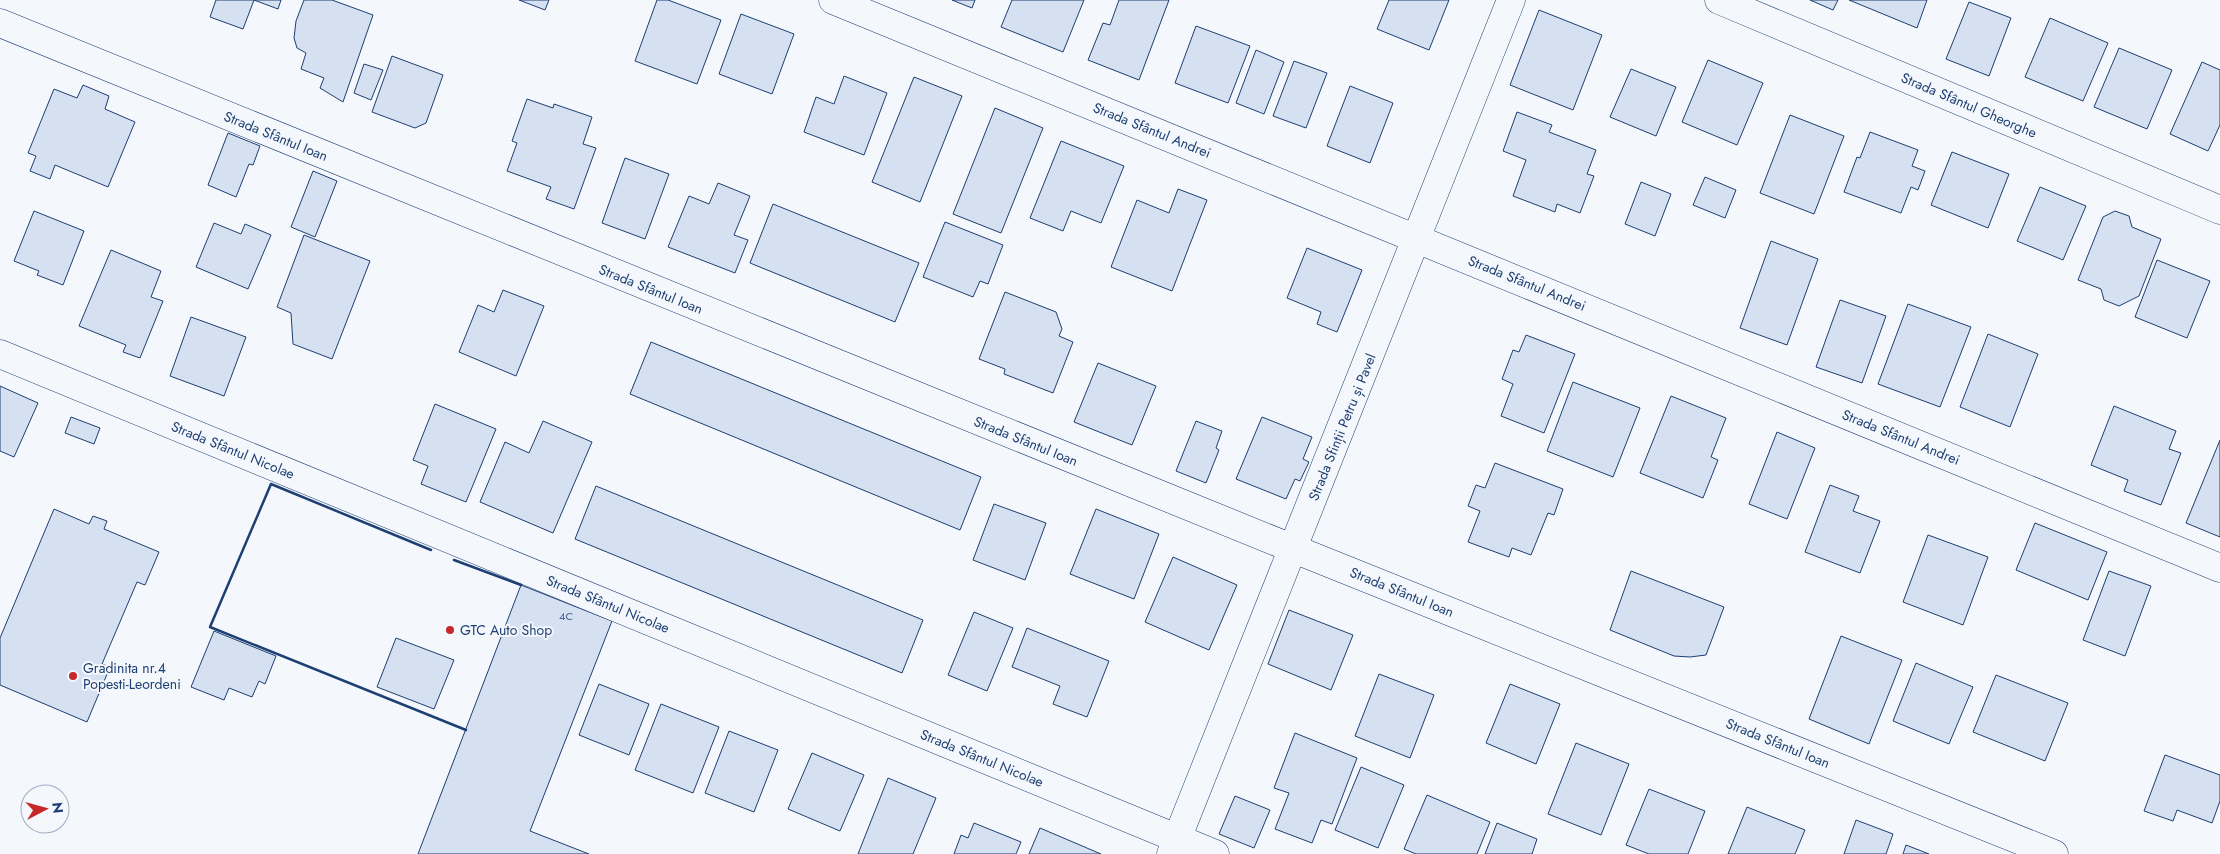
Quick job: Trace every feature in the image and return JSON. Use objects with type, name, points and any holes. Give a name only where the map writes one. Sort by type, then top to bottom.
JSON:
[{"type":"street","name":"Strada Sfântul Andrei","points":[[833,0],[2220,568]]},
{"type":"street","name":"Strada Sfinții Petru și Pavel","points":[[1174,846],[1294,550],[1511,0]]},
{"type":"street","name":"Strada Sfântul Gheorghe","points":[[1719,0],[2220,210]]},
{"type":"street","name":"Strada Sfântul Ioan","points":[[0,23],[1294,550],[2054,854]]},
{"type":"street","name":"Strada Sfântul Nicolae","points":[[0,354],[1174,846],[1215,854]]},
{"type":"building","points":[[216,0],[254,0],[243,29],[210,17]]},
{"type":"building","points":[[254,0],[281,0],[278,9]]},
{"type":"building","points":[[304,0],[332,0],[373,15],[343,102],[320,88],[324,78],[301,69],[306,53],[297,48],[294,38],[296,21]]},
{"type":"building","points":[[519,0],[549,0],[545,10]]},
{"type":"building","points":[[657,0],[668,0],[721,20],[697,84],[635,61]]},
{"type":"building","points":[[952,0],[975,0],[972,8]]},
{"type":"building","points":[[1012,0],[1084,0],[1063,52],[1001,27]]},
{"type":"building","points":[[1119,0],[1169,0],[1139,80],[1088,60],[1103,23],[1110,25]]},
{"type":"building","points":[[1389,0],[1449,0],[1429,50],[1377,29]]},
{"type":"building","points":[[1810,0],[1838,0],[1833,10]]},
{"type":"building","points":[[1849,0],[1927,0],[1917,28]]},
{"type":"building","points":[[1969,2],[2011,18],[1989,76],[1946,59]]},
{"type":"building","points":[[1539,10],[1602,35],[1573,110],[1510,85]]},
{"type":"building","points":[[741,14],[794,34],[772,94],[719,74]]},
{"type":"building","points":[[2050,18],[2108,43],[2083,101],[2025,77]]},
{"type":"building","points":[[1196,26],[1250,46],[1228,103],[1175,83]]},
{"type":"building","points":[[2119,48],[2172,70],[2147,129],[2094,107]]},
{"type":"building","points":[[1256,50],[1284,62],[1264,114],[1236,103]]},
{"type":"building","points":[[392,56],[443,75],[426,123],[415,128],[372,112]]},
{"type":"building","points":[[1708,60],[1763,83],[1737,145],[1682,122]]},
{"type":"building","points":[[1294,61],[1327,73],[1306,128],[1273,116]]},
{"type":"building","points":[[2202,62],[2220,70],[2220,125],[2208,151],[2170,134]]},
{"type":"building","points":[[364,64],[383,70],[371,100],[354,93]]},
{"type":"building","points":[[1631,69],[1676,87],[1656,136],[1610,117]]},
{"type":"building","points":[[844,76],[887,93],[864,155],[804,132],[816,97],[834,104]]},
{"type":"building","points":[[914,77],[962,96],[920,202],[872,182]]},
{"type":"building","points":[[83,85],[109,96],[105,109],[135,122],[108,187],[55,165],[50,179],[30,171],[36,156],[28,153],[54,89],[77,98]]},
{"type":"building","points":[[1350,86],[1393,103],[1370,163],[1327,146]]},
{"type":"building","points":[[527,99],[553,108],[554,104],[592,117],[583,144],[596,148],[574,209],[546,199],[551,187],[507,171],[517,143],[512,141]]},
{"type":"building","points":[[995,108],[1043,128],[1001,233],[953,214]]},
{"type":"building","points":[[1517,112],[1552,125],[1549,132],[1596,150],[1587,174],[1594,176],[1580,213],[1557,204],[1555,212],[1513,196],[1526,160],[1503,151]]},
{"type":"building","points":[[1790,115],[1844,136],[1814,214],[1760,193]]},
{"type":"building","points":[[1870,132],[1918,150],[1912,166],[1925,171],[1918,190],[1911,187],[1901,213],[1844,192],[1857,157],[1860,158]]},
{"type":"building","points":[[228,133],[260,146],[253,165],[249,164],[236,197],[208,185]]},
{"type":"building","points":[[1061,141],[1124,166],[1101,223],[1071,211],[1063,231],[1030,218]]},
{"type":"building","points":[[1952,152],[2009,174],[1988,228],[1931,205]]},
{"type":"building","points":[[625,158],[669,174],[645,239],[602,223]]},
{"type":"building","points":[[313,171],[337,181],[315,237],[291,227]]},
{"type":"building","points":[[1705,177],[1736,190],[1725,218],[1693,205]]},
{"type":"building","points":[[1641,182],[1671,194],[1655,236],[1625,224]]},
{"type":"building","points":[[718,183],[750,196],[734,235],[748,240],[735,273],[668,247],[689,196],[709,204]]},
{"type":"building","points":[[2040,187],[2086,206],[2063,260],[2017,241]]},
{"type":"building","points":[[1178,189],[1207,200],[1172,291],[1111,267],[1137,200],[1169,213]]},
{"type":"building","points":[[773,204],[919,263],[895,322],[750,263]]},
{"type":"building","points":[[34,211],[84,231],[63,285],[37,275],[39,271],[14,261]]},
{"type":"building","points":[[2115,211],[2129,216],[2132,227],[2161,239],[2139,296],[2119,306],[2104,300],[2101,289],[2078,280],[2103,217]]},
{"type":"building","points":[[945,222],[1003,245],[988,284],[980,281],[973,297],[923,277]]},
{"type":"building","points":[[214,223],[241,234],[245,224],[271,235],[248,289],[196,267]]},
{"type":"building","points":[[304,235],[370,261],[332,359],[293,344],[291,313],[277,307]]},
{"type":"building","points":[[1771,241],[1818,259],[1787,345],[1740,328]]},
{"type":"building","points":[[1307,248],[1362,270],[1337,332],[1317,324],[1321,312],[1287,298]]},
{"type":"building","points":[[111,250],[161,271],[151,297],[163,301],[140,358],[123,352],[126,345],[79,326]]},
{"type":"building","points":[[2157,260],[2210,281],[2187,338],[2135,317]]},
{"type":"building","points":[[503,290],[544,306],[516,376],[459,352],[478,305],[494,312]]},
{"type":"building","points":[[1005,292],[1056,312],[1062,329],[1059,336],[1073,342],[1053,393],[1004,374],[1005,369],[979,359]]},
{"type":"building","points":[[1840,300],[1886,316],[1862,383],[1816,367]]},
{"type":"building","points":[[1908,304],[1971,327],[1940,407],[1878,384]]},
{"type":"building","points":[[191,317],[246,337],[224,396],[170,376]]},
{"type":"building","points":[[1988,334],[2038,354],[2010,427],[1960,407]]},
{"type":"building","points":[[1526,335],[1575,354],[1544,433],[1501,416],[1513,384],[1502,379],[1513,350],[1519,352]]},
{"type":"building","points":[[651,342],[981,477],[960,530],[630,394]]},
{"type":"building","points":[[1098,363],[1156,386],[1132,445],[1074,422]]},
{"type":"building","points":[[1573,382],[1640,408],[1613,477],[1547,451]]},
{"type":"building","points":[[0,386],[38,403],[14,457],[0,451]]},
{"type":"building","points":[[1671,396],[1726,418],[1711,457],[1718,460],[1703,498],[1640,473]]},
{"type":"building","points":[[435,404],[496,429],[466,502],[421,484],[428,466],[413,460]]},
{"type":"building","points":[[2114,406],[2176,431],[2169,449],[2181,453],[2161,505],[2124,491],[2128,480],[2091,465]]},
{"type":"building","points":[[71,417],[100,428],[94,444],[65,433]]},
{"type":"building","points":[[1262,417],[1312,437],[1303,459],[1309,462],[1300,481],[1295,479],[1286,499],[1236,479]]},
{"type":"building","points":[[543,421],[592,442],[553,533],[480,502],[505,442],[529,453]]},
{"type":"building","points":[[1196,421],[1222,431],[1216,448],[1219,450],[1206,483],[1176,471]]},
{"type":"building","points":[[1777,432],[1815,448],[1787,519],[1749,504]]},
{"type":"building","points":[[2220,440],[2220,537],[2186,523]]},
{"type":"building","points":[[1495,463],[1563,489],[1554,515],[1548,513],[1531,555],[1512,548],[1509,557],[1468,542],[1480,511],[1468,506],[1476,485],[1485,488]]},
{"type":"building","points":[[1830,485],[1859,496],[1853,511],[1880,521],[1860,573],[1805,552]]},
{"type":"building","points":[[596,486],[923,620],[902,673],[575,539]]},
{"type":"building","points":[[994,504],[1046,523],[1025,580],[973,560]]},
{"type":"building","points":[[54,509],[89,524],[93,516],[107,521],[104,529],[159,552],[145,585],[137,582],[102,664],[110,667],[87,722],[0,685],[0,638]]},
{"type":"building","points":[[1096,509],[1159,534],[1134,599],[1070,574]]},
{"type":"building","points":[[2035,523],[2107,552],[2088,600],[2016,570]]},
{"type":"building","points":[[1928,535],[1988,557],[1963,625],[1903,602]]},
{"type":"building","points":[[1173,557],[1237,585],[1209,650],[1145,622]]},
{"type":"building","points":[[1631,571],[1724,607],[1706,655],[1674,656],[1610,630]]},
{"type":"building","points":[[2109,571],[2151,586],[2125,656],[2083,640]]},
{"type":"building","points":[[521,585],[612,621],[530,831],[589,854],[418,854]]},
{"type":"building","points":[[1289,610],[1353,635],[1331,690],[1268,664]]},
{"type":"building","points":[[974,612],[1013,628],[987,691],[948,675]]},
{"type":"building","points":[[1027,628],[1109,661],[1087,717],[1053,704],[1060,686],[1012,667]]},
{"type":"building","points":[[214,631],[276,656],[265,684],[259,681],[252,697],[229,688],[224,700],[191,687]]},
{"type":"building","points":[[1841,636],[1902,660],[1869,744],[1809,719]]},
{"type":"building","points":[[396,638],[454,660],[434,709],[377,687]]},
{"type":"building","points":[[1916,663],[1973,687],[1949,744],[1893,721]]},
{"type":"building","points":[[1379,674],[1434,695],[1410,758],[1355,736]]},
{"type":"building","points":[[1996,675],[2068,703],[2045,761],[1973,732]]},
{"type":"building","points":[[599,684],[649,704],[629,755],[579,735]]},
{"type":"building","points":[[1510,684],[1560,704],[1536,764],[1486,743]]},
{"type":"building","points":[[661,704],[719,727],[693,793],[635,770]]},
{"type":"building","points":[[729,731],[778,750],[754,812],[705,793]]},
{"type":"building","points":[[1295,733],[1357,758],[1332,824],[1321,820],[1312,843],[1275,829],[1289,793],[1274,788]]},
{"type":"building","points":[[1576,743],[1629,764],[1601,835],[1548,814]]},
{"type":"building","points":[[812,753],[864,775],[840,831],[788,809]]},
{"type":"building","points":[[2165,755],[2220,775],[2220,801],[2212,823],[2177,810],[2173,821],[2144,811]]},
{"type":"building","points":[[1361,767],[1404,785],[1378,848],[1335,830]]},
{"type":"building","points":[[888,778],[936,798],[913,854],[858,854]]},
{"type":"building","points":[[1649,789],[1705,811],[1688,854],[1649,854],[1626,845]]},
{"type":"building","points":[[1427,795],[1490,822],[1477,854],[1416,854],[1404,849]]},
{"type":"building","points":[[1235,796],[1270,810],[1254,848],[1219,834]]},
{"type":"building","points":[[1747,807],[1805,830],[1795,854],[1728,854]]},
{"type":"building","points":[[1856,820],[1893,834],[1886,854],[1844,854]]},
{"type":"building","points":[[974,823],[1021,842],[1016,854],[954,854],[961,835],[968,838]]},
{"type":"building","points":[[1497,823],[1537,839],[1532,854],[1485,854]]},
{"type":"building","points":[[1040,828],[1101,854],[1029,854]]},
{"type":"building","points":[[1906,845],[1929,854],[1903,854]]},
{"type":"wall","points":[[431,550],[271,484],[210,627],[466,730]]},
{"type":"wall","points":[[454,560],[521,585]]},
{"type":"place","name":"GTC Auto Shop","points":[[450,630]]},
{"type":"place","name":"Gradinita nr.4 Popesti-Leordeni","points":[[73,676]]}]
